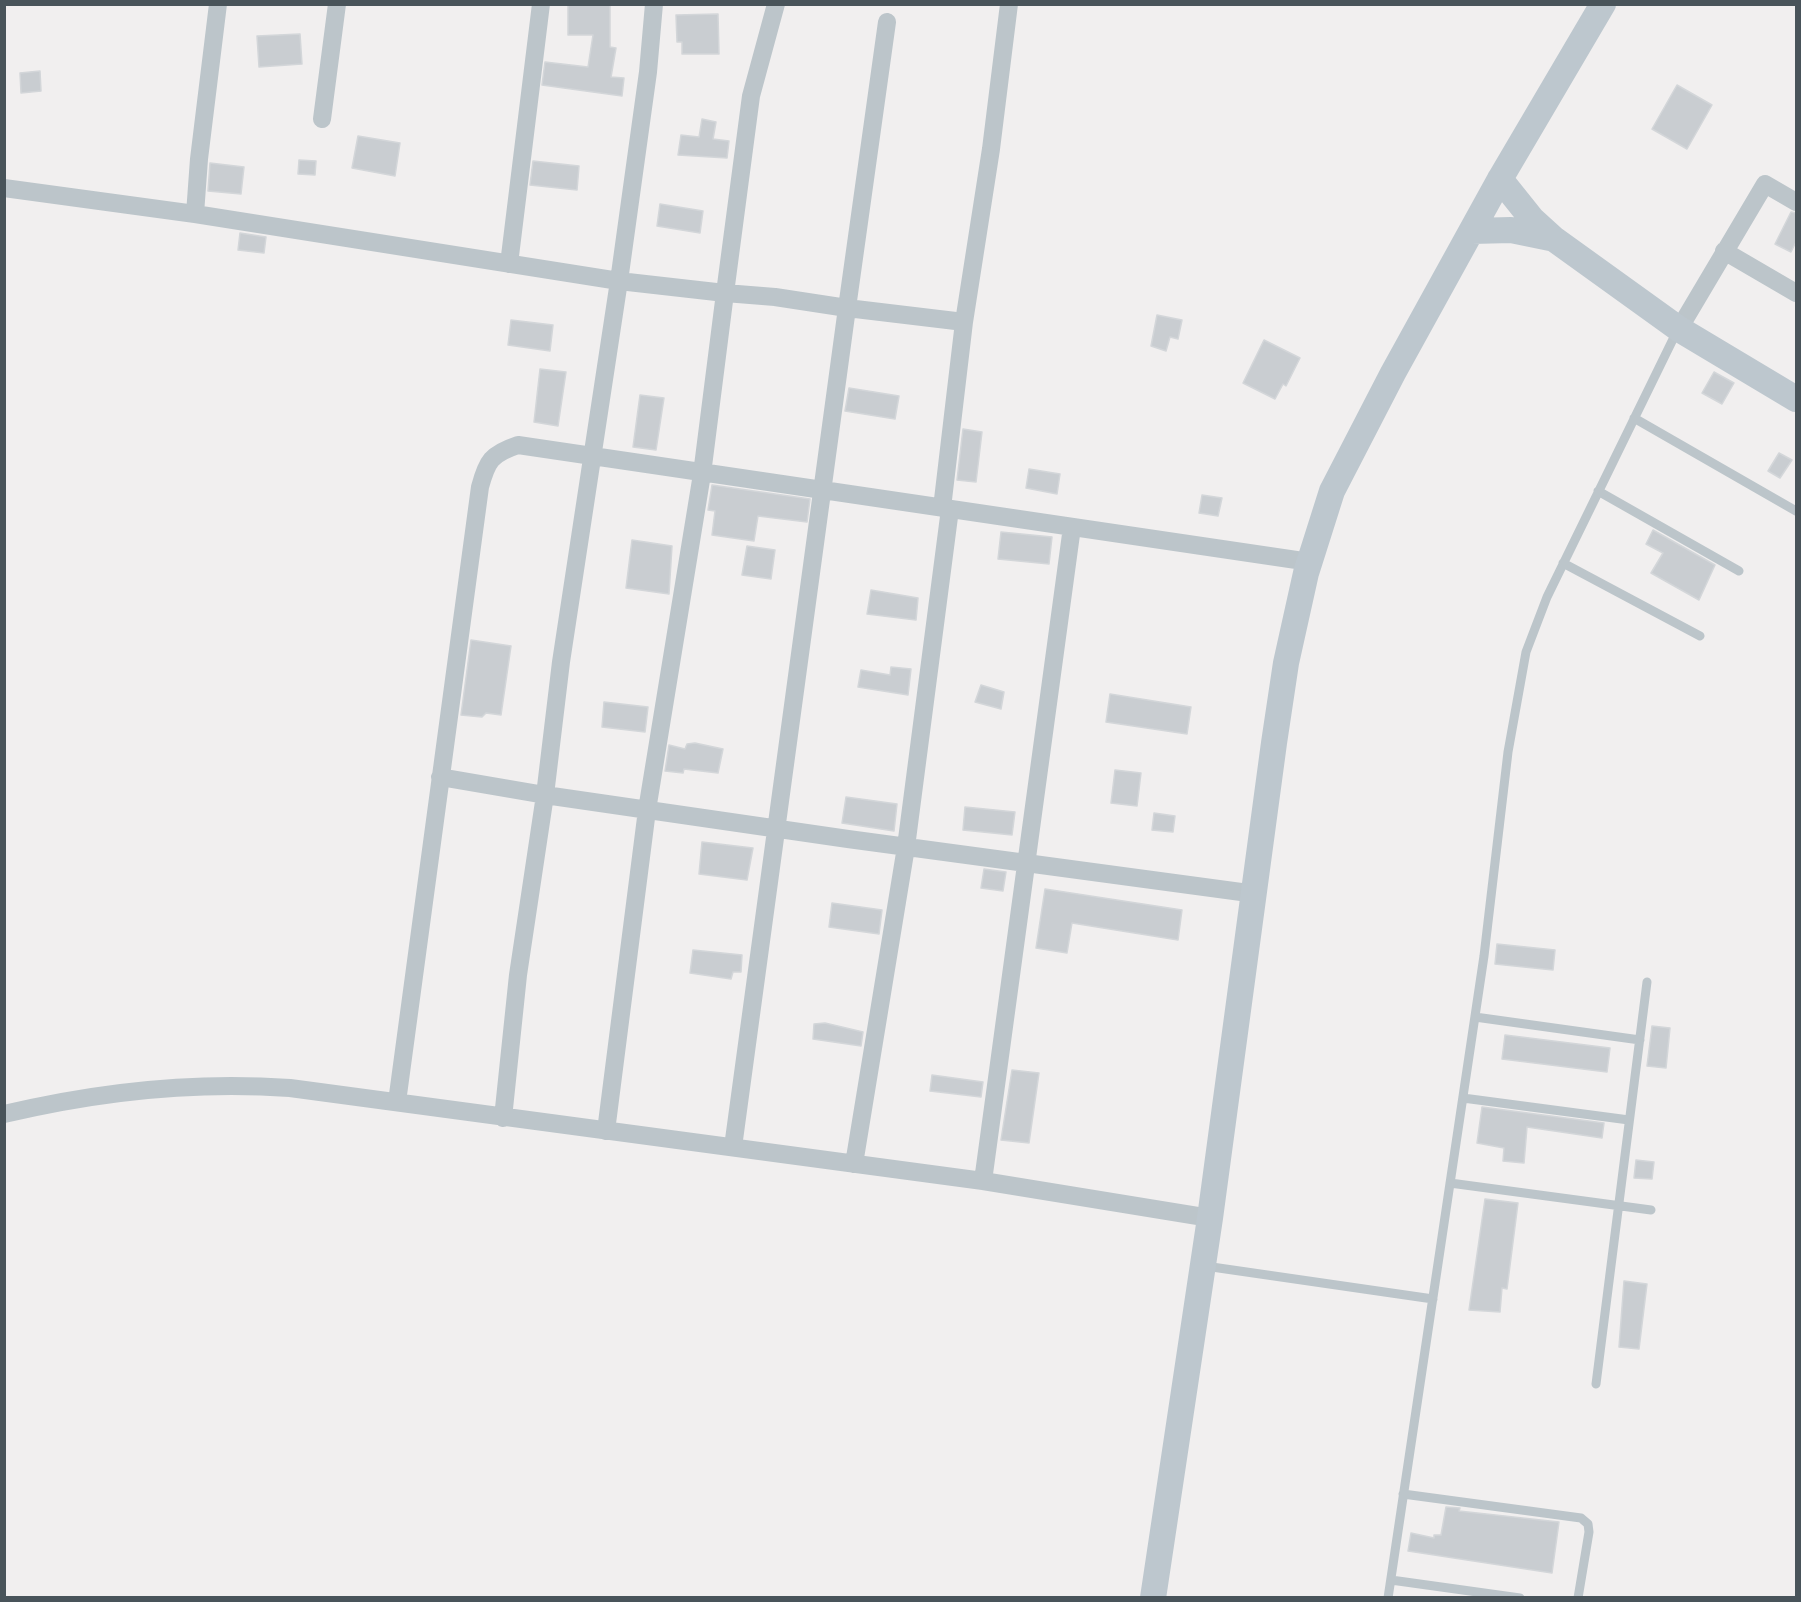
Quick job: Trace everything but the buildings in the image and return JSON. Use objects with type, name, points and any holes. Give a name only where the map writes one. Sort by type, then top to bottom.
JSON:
[{"type":"main road","points":[[1153,1598],[1210,1218],[1286,663],[1310,562],[1332,491],[1393,373],[1500,179],[1603,4]]},
{"type":"main road","points":[[1500,179],[1532,219],[1554,239],[1678,328],[1797,399]]},
{"type":"main road","points":[[1472,231],[1511,230],[1554,239]]},
{"type":"street","points":[[195,214],[199,159],[218,4]]},
{"type":"street","points":[[322,118],[337,4]]},
{"type":"street","points":[[509,264],[541,4]]},
{"type":"street","points":[[503,1118],[518,975],[619,281],[648,72],[654,4]]},
{"type":"street","points":[[606,1131],[647,810],[702,474],[751,96],[776,4]]},
{"type":"street","points":[[854,1164],[906,847],[946,508],[964,322],[991,149],[1009,4]]},
{"type":"street","points":[[733,1147],[887,22]]},
{"type":"street","points":[[1678,328],[1765,184],[1797,202]]},
{"type":"street","points":[[4,188],[195,214],[619,281],[775,297],[964,322]]},
{"type":"street","points":[[1724,251],[1797,293]]},
{"type":"street","points":[[397,1102],[480,487],[486,463],[502,450],[518,445],[592,458],[1310,562]]},
{"type":"street","points":[[983,1181],[1072,527]]},
{"type":"street","points":[[440,777],[647,810],[1256,894]]},
{"type":"street","points":[[4,1114],[88,1097],[158,1089],[256,1085],[983,1181],[1210,1218]]},
{"type":"lane","points":[[1388,1598],[1475,1017],[1508,752],[1526,652],[1563,562],[1678,328]]},
{"type":"lane","points":[[1634,418],[1797,511]]},
{"type":"lane","points":[[1598,492],[1739,571]]},
{"type":"lane","points":[[1563,562],[1700,636]]},
{"type":"lane","points":[[1596,1384],[1647,982]]},
{"type":"lane","points":[[1475,1017],[1640,1040]]},
{"type":"lane","points":[[1463,1098],[1629,1120]]},
{"type":"lane","points":[[1450,1184],[1651,1210]]},
{"type":"lane","points":[[1202,1266],[1432,1299]]},
{"type":"lane","points":[[1403,1494],[1581,1518],[1588,1524],[1589,1532],[1578,1598]]},
{"type":"lane","points":[[1391,1580],[1520,1598]]}]
